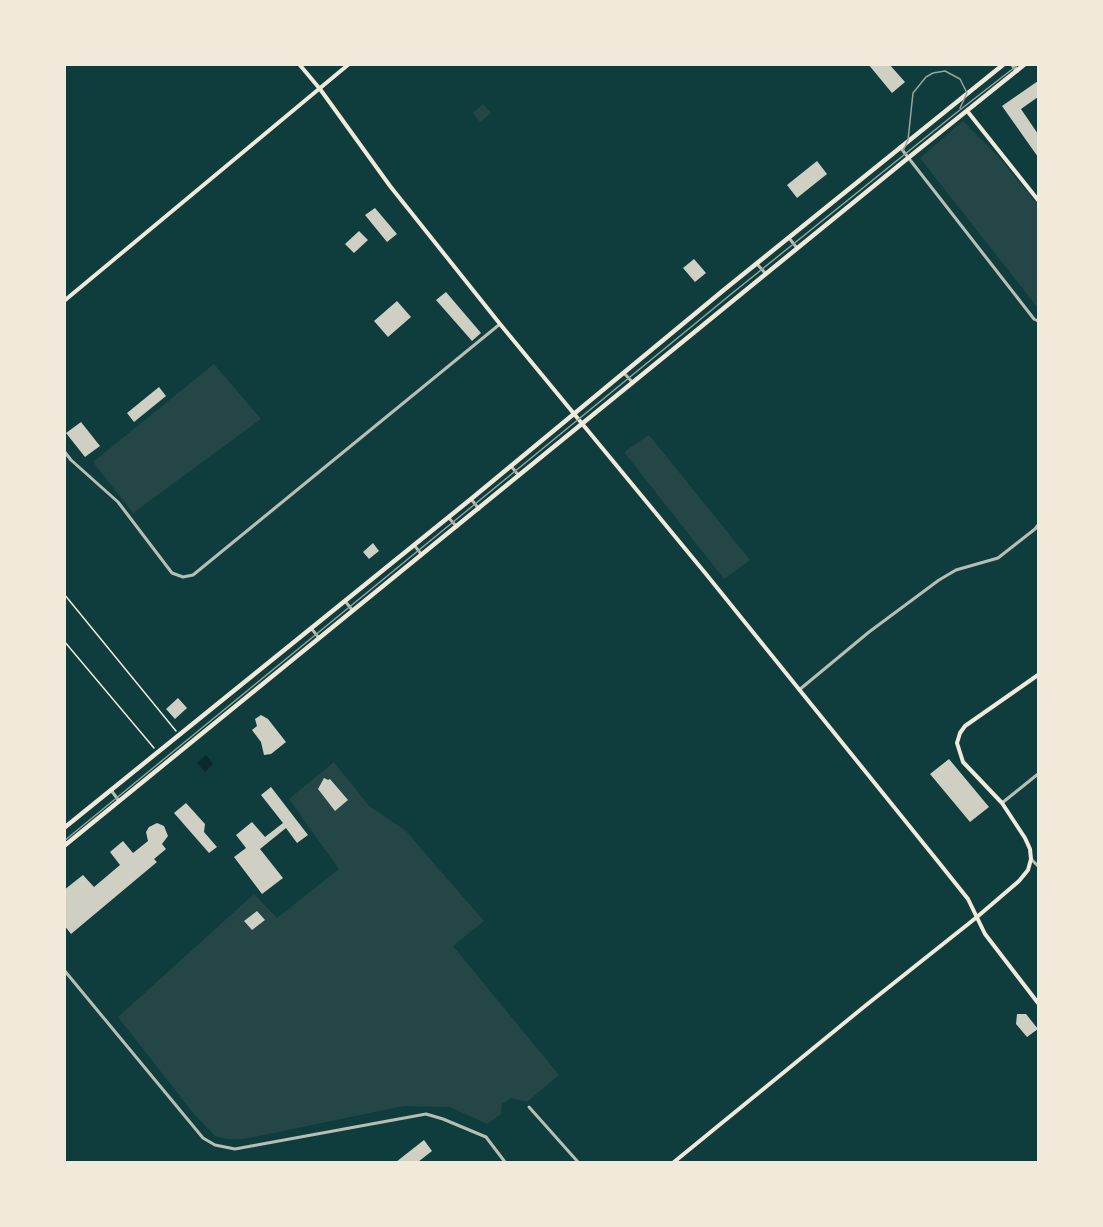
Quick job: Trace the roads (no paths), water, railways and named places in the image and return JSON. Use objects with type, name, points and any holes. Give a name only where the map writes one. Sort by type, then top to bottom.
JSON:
[{"type":"main road","points":[[299,64],[320,88],[390,186],[500,324],[968,899],[985,934],[1038,1003]]},
{"type":"main road","points":[[64,301],[151,231],[349,64]]},
{"type":"main road","points":[[64,828],[345,601],[423,555],[797,248],[968,112],[980,84],[1005,64]]},
{"type":"main road","points":[[64,846],[353,612],[414,545],[757,263],[959,101],[989,95],[1025,64]]},
{"type":"main road","points":[[980,84],[989,95]]},
{"type":"main road","points":[[959,101],[1038,200]]},
{"type":"main road","points":[[674,1162],[977,917],[1019,881],[1028,870],[1031,860],[1030,849],[1025,838],[1002,802],[963,762],[958,750],[958,739],[965,726],[1038,675]]},
{"type":"street","points":[[1012,64],[1017,71]]},
{"type":"street","points":[[900,147],[1034,319],[1038,321]]},
{"type":"street","points":[[788,238],[797,248]]},
{"type":"street","points":[[757,263],[766,274]]},
{"type":"street","points":[[64,451],[118,502],[172,573],[183,577],[193,574],[500,324]]},
{"type":"street","points":[[624,373],[633,383]]},
{"type":"street","points":[[511,466],[519,476]]},
{"type":"street","points":[[471,499],[479,509]]},
{"type":"street","points":[[448,517],[457,527]]},
{"type":"street","points":[[799,690],[869,632],[939,580],[956,570],[998,558],[1038,525]]},
{"type":"street","points":[[414,545],[423,555]]},
{"type":"street","points":[[345,601],[353,612]]},
{"type":"street","points":[[311,628],[320,639]]},
{"type":"street","points":[[1002,802],[1038,774]]},
{"type":"street","points":[[111,790],[120,801]]},
{"type":"street","points":[[1031,860],[1038,865]]},
{"type":"street","points":[[64,970],[203,1138],[215,1145],[235,1149],[426,1114],[486,1137],[505,1162]]},
{"type":"street","points":[[529,1107],[578,1162]]},
{"type":"tram line","points":[[64,841],[730,295],[1019,64]]},
{"type":"tram line","points":[[903,151],[908,140],[913,93],[926,77],[945,71],[960,79],[967,93],[960,108]]}]
